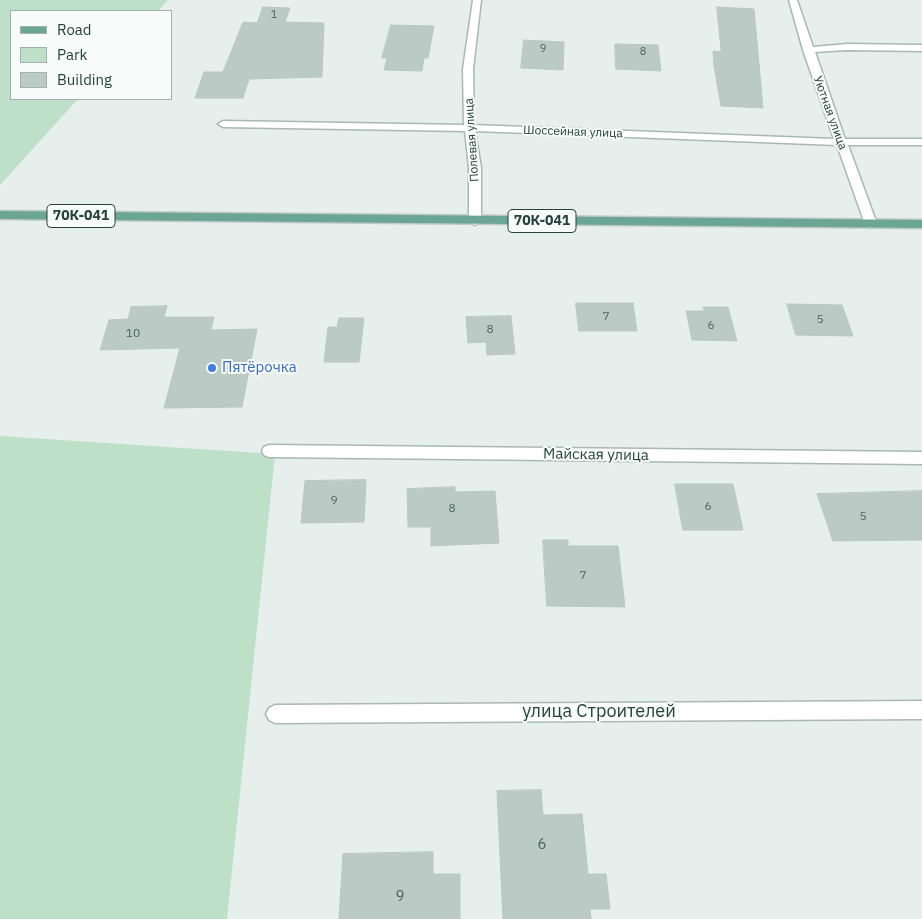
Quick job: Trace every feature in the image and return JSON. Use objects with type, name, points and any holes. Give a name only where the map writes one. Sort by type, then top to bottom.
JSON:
[{"type":"main road","name":"70К-041","points":[[0,215],[922,224]]},
{"type":"street","name":"Полевая улица","points":[[475,221],[475,168],[470,128],[468,70],[478,0]]},
{"type":"street","name":"Уютная улица","points":[[793,0],[808,50],[871,224]]},
{"type":"street","points":[[808,50],[847,47],[922,48]]},
{"type":"street","name":"Шоссейная улица","points":[[223,124],[470,128],[841,142],[922,142]]},
{"type":"street","name":"Майская улица","points":[[269,451],[922,458]]},
{"type":"street","name":"улица Строителей","points":[[275,714],[922,710]]},
{"type":"green space","points":[[0,0],[168,0],[159,10],[10,10],[10,100],[77,100],[0,185]]},
{"type":"green space","points":[[0,436],[275,454],[227,919],[0,919]]},
{"type":"building","points":[[263,7],[290,8],[285,22],[324,23],[322,77],[249,79],[243,98],[195,98],[204,72],[223,72],[243,22],[257,23]]},
{"type":"building","points":[[717,7],[754,9],[763,108],[721,106],[713,51],[721,52]]},
{"type":"building","points":[[391,25],[434,26],[428,58],[424,58],[422,71],[384,70],[387,58],[382,58]]},
{"type":"building","points":[[524,40],[564,42],[563,70],[521,68]]},
{"type":"building","points":[[615,44],[658,45],[661,71],[616,69]]},
{"type":"building","points":[[576,303],[633,303],[637,331],[579,331]]},
{"type":"building","points":[[787,304],[842,305],[853,336],[796,335]]},
{"type":"building","name":"Пятёрочка","points":[[167,306],[164,317],[214,317],[211,330],[257,329],[242,407],[164,408],[180,348],[100,350],[109,320],[128,319],[131,307]]},
{"type":"building","points":[[703,307],[728,307],[737,341],[692,340],[686,311],[705,311]]},
{"type":"building","points":[[511,316],[515,354],[487,355],[486,342],[468,343],[466,317]]},
{"type":"building","points":[[339,318],[364,318],[359,362],[324,362],[328,327],[337,327]]},
{"type":"building","points":[[366,480],[364,522],[301,523],[305,481]]},
{"type":"building","points":[[675,484],[733,484],[743,530],[683,530]]},
{"type":"building","points":[[455,487],[455,492],[495,491],[499,543],[431,546],[431,527],[408,527],[407,489]]},
{"type":"building","points":[[922,491],[922,540],[833,541],[817,494]]},
{"type":"building","points":[[543,540],[568,540],[568,546],[618,546],[625,607],[547,606]]},
{"type":"building","points":[[541,790],[543,815],[582,814],[588,874],[606,874],[610,909],[590,909],[591,919],[503,919],[497,791]]},
{"type":"building","points":[[433,852],[433,874],[460,874],[460,919],[339,919],[343,854]]},
{"type":"place","name":"Пятёрочка","points":[[212,368]]}]
